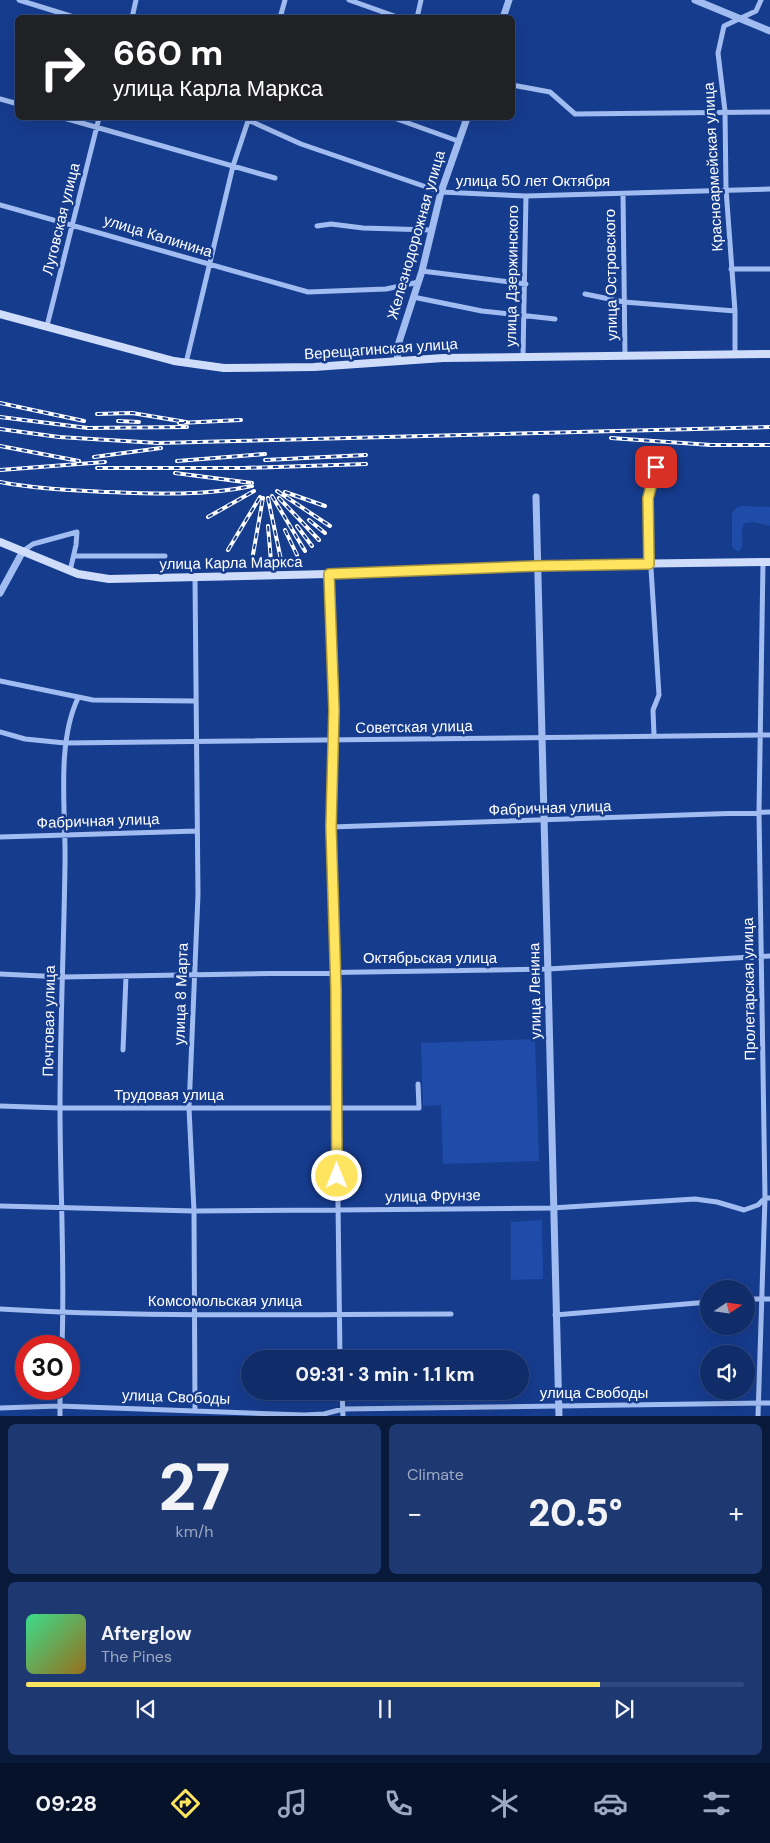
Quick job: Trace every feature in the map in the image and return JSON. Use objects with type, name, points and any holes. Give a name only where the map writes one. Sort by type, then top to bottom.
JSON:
[{"type":"main road","name":"Верещагинская улица","points":[[0,314],[186,364],[224,368],[314,368],[396,361],[523,357],[770,354]]},
{"type":"main road","name":"улица Карла Маркса","points":[[0,542],[70,571],[109,579],[329,574],[537,566],[766,562]]},
{"type":"street","points":[[19,0],[67,15]]},
{"type":"street","points":[[133,15],[136,0]]},
{"type":"street","points":[[281,15],[285,0]]},
{"type":"street","points":[[349,0],[392,15]]},
{"type":"street","points":[[417,15],[421,0]]},
{"type":"street","points":[[504,15],[509,0]]},
{"type":"street","points":[[695,0],[770,30]]},
{"type":"street","name":"Красноармейская улица","points":[[734,355],[735,311],[726,189],[725,110],[718,53],[724,26],[756,11],[761,0]]},
{"type":"street","points":[[515,86],[550,92],[575,114],[725,110],[770,112]]},
{"type":"street","points":[[0,99],[15,103]]},
{"type":"street","points":[[71,120],[275,178]]},
{"type":"street","name":"Луговская улица","points":[[47,326],[99,120]]},
{"type":"street","points":[[186,364],[232,166],[249,120]]},
{"type":"street","name":"улица 50 лет Октября","points":[[251,120],[301,144],[441,192],[526,196],[770,189]]},
{"type":"street","points":[[400,120],[458,141]]},
{"type":"street","name":"Железнодорожная улица","points":[[396,361],[399,342],[419,282],[441,192],[466,120]]},
{"type":"street","name":"улица Островского","points":[[623,194],[625,356]]},
{"type":"street","name":"улица Дзержинского","points":[[523,357],[526,284],[526,196]]},
{"type":"street","name":"улица Калинина","points":[[0,205],[308,292],[386,289],[419,282]]},
{"type":"street","points":[[317,226],[331,224],[363,228],[431,230]]},
{"type":"street","points":[[731,270],[770,269]]},
{"type":"street","points":[[422,271],[526,284]]},
{"type":"street","points":[[585,294],[624,302],[735,311]]},
{"type":"street","points":[[413,297],[482,311],[555,319]]},
{"type":"street","points":[[654,735],[653,706],[659,695],[649,564],[648,498],[656,467]]},
{"type":"street","name":"улица Ленина","points":[[536,497],[543,738],[552,1208],[559,1416]]},
{"type":"street","points":[[0,593],[22,551],[33,544],[77,532],[70,571]]},
{"type":"street","points":[[74,556],[165,556]]},
{"type":"street","name":"Пролетарская улица","points":[[758,1416],[761,1298],[767,1198],[759,812],[766,562]]},
{"type":"street","points":[[329,574],[334,689],[331,827],[335,971],[340,1350]]},
{"type":"street","name":"улица 8 Марта","points":[[194,1411],[194,1211],[189,1108],[198,895],[195,578]]},
{"type":"street","points":[[0,680],[78,698],[128,702],[196,702]]},
{"type":"street","name":"Почтовая улица","points":[[62,1335],[60,1108],[66,834],[65,743],[73,709],[78,698]]},
{"type":"street","name":"Советская улица","points":[[0,732],[25,739],[65,743],[770,735]]},
{"type":"street","name":"Фабричная улица","points":[[331,827],[770,812]]},
{"type":"street","name":"Фабричная улица","points":[[0,837],[198,831]]},
{"type":"street","name":"Октябрьская улица","points":[[0,974],[126,976],[335,971],[548,969],[770,956]]},
{"type":"street","points":[[123,1050],[126,976]]},
{"type":"street","name":"Трудовая улица","points":[[0,1106],[60,1108],[419,1108],[418,1084]]},
{"type":"street","points":[[764,1096],[770,1096]]},
{"type":"street","name":"улица Фрунзе","points":[[0,1206],[62,1206],[194,1211],[552,1208],[695,1199],[717,1202],[744,1210],[758,1205],[767,1198]]},
{"type":"street","points":[[755,1298],[770,1299]]},
{"type":"street","points":[[555,1314],[700,1303]]},
{"type":"street","name":"Комсомольская улица","points":[[0,1309],[63,1313],[450,1314]]},
{"type":"street","points":[[59,1400],[60,1416]]},
{"type":"street","points":[[342,1400],[343,1416]]},
{"type":"street","name":"улица Свободы","points":[[0,1408],[59,1406],[304,1415],[324,1414],[343,1409],[519,1405],[558,1407],[770,1403]]},
{"type":"shaded area","points":[[737,507],[770,507],[770,526],[753,522],[745,523],[742,530],[742,548],[740,551],[737,551],[732,547],[732,513]]},
{"type":"shaded area","points":[[535,1039],[539,1161],[443,1164],[441,1105],[423,1106],[421,1043]]},
{"type":"shaded area","points":[[542,1220],[543,1279],[511,1280],[511,1222]]},
{"type":"railway","points":[[0,403],[84,421]]},
{"type":"railway","points":[[97,414],[132,413],[186,422]]},
{"type":"railway","points":[[0,417],[88,428],[187,427]]},
{"type":"railway","points":[[179,423],[241,420]]},
{"type":"railway","points":[[118,421],[139,422]]},
{"type":"railway","points":[[0,429],[59,437],[158,443],[770,427]]},
{"type":"railway","points":[[611,438],[711,445],[770,445]]},
{"type":"railway","points":[[0,446],[79,461]]},
{"type":"railway","points":[[94,457],[161,448]]},
{"type":"railway","points":[[177,461],[265,454]]},
{"type":"railway","points":[[265,460],[366,455]]},
{"type":"railway","points":[[0,470],[105,462]]},
{"type":"railway","points":[[97,468],[243,468],[366,464]]},
{"type":"railway","points":[[175,473],[252,483]]},
{"type":"railway","points":[[0,482],[54,489],[162,494],[198,493],[252,486]]},
{"type":"railway","points":[[208,517],[254,491]]},
{"type":"railway","points":[[277,491],[330,526]]},
{"type":"railway","points":[[285,492],[325,506]]},
{"type":"railway","points":[[272,496],[305,551]]},
{"type":"railway","points":[[228,550],[260,497]]},
{"type":"railway","points":[[252,560],[263,498]]},
{"type":"railway","points":[[268,498],[281,560]]},
{"type":"railway","points":[[279,498],[319,540]]},
{"type":"railway","points":[[309,520],[325,533]]},
{"type":"railway","points":[[268,526],[271,561]]},
{"type":"railway","points":[[297,526],[312,546]]},
{"type":"railway","points":[[285,530],[297,555]]},
{"type":"route","points":[[337,1176],[336,990],[331,827],[334,689],[329,574],[649,564],[647,505],[650,485],[656,467]]}]
